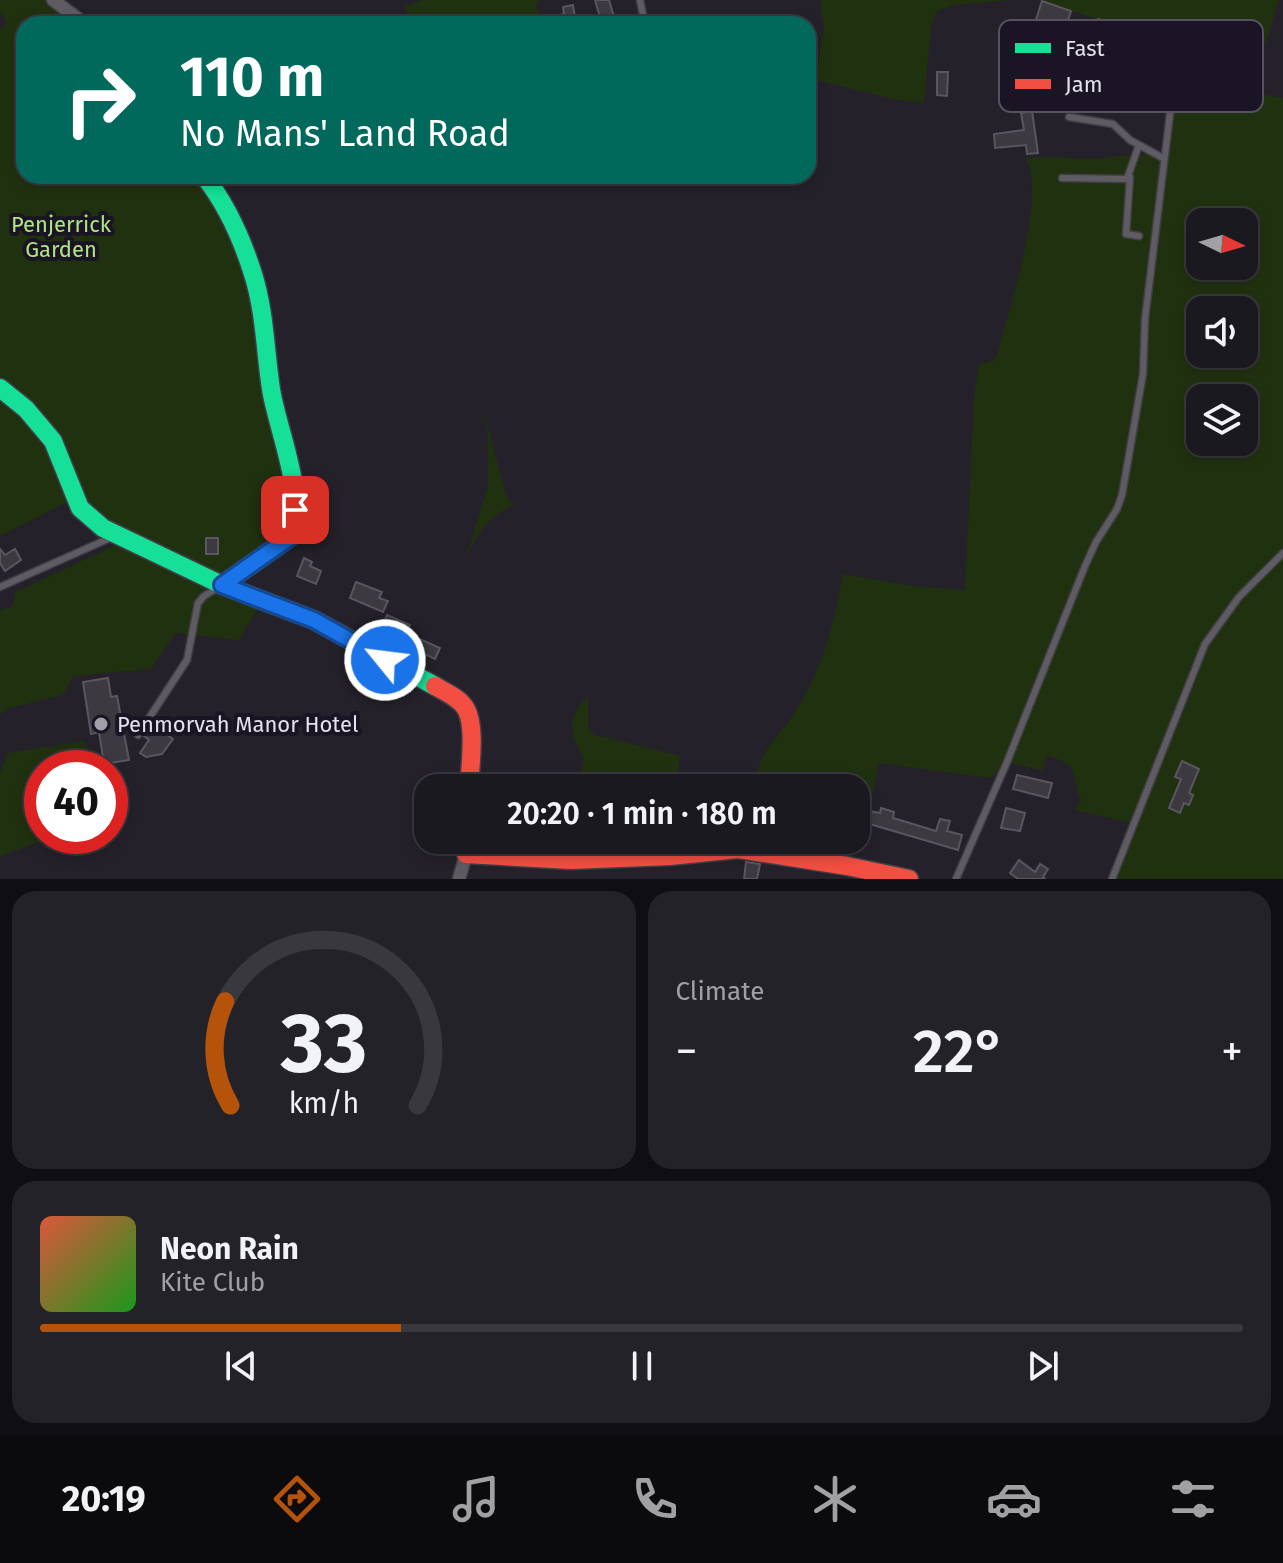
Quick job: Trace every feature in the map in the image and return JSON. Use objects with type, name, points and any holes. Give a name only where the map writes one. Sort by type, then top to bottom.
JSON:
[{"type":"street","points":[[53,0],[74,16]]},
{"type":"street","points":[[212,184],[239,238],[257,286],[271,390],[293,485],[295,510],[294,528],[289,538],[222,585]]},
{"type":"street","points":[[0,388],[26,409],[53,441],[80,508],[103,528],[222,585],[314,620],[454,697],[467,710],[471,739],[470,774]]},
{"type":"street","points":[[459,879],[464,854]]},
{"type":"street","points":[[523,854],[571,860],[689,854]]},
{"type":"street","points":[[761,854],[846,872],[909,879]]},
{"type":"lane","points":[[956,879],[1007,762],[1085,566],[1120,501],[1143,374],[1145,319],[1169,112]]},
{"type":"lane","points":[[1069,117],[1109,122],[1139,145],[1163,158]]},
{"type":"lane","points":[[1139,145],[1130,177],[1126,234],[1139,236]]},
{"type":"lane","points":[[1062,178],[1110,180],[1130,177]]},
{"type":"lane","points":[[0,587],[117,535]]},
{"type":"lane","points":[[1112,879],[1205,644],[1239,597],[1283,553]]},
{"type":"lane","points":[[138,735],[187,660],[198,603],[222,585]]},
{"type":"green space","name":"Penjerrick Garden","points":[[0,0],[47,0],[69,16],[16,16],[16,184],[206,184],[255,289],[292,528],[220,582],[82,507],[55,441],[0,386],[0,30],[8,22],[0,13]]},
{"type":"green space","points":[[422,0],[539,0],[536,9],[542,16],[409,16],[404,7]]},
{"type":"green space","points":[[820,0],[1012,0],[954,5],[937,11],[931,28],[924,103],[893,99],[816,80],[824,25]]},
{"type":"green space","points":[[1036,0],[1279,0],[1266,43],[1263,42],[1263,20],[1100,20]]},
{"type":"green space","points":[[1263,94],[1283,98],[1283,879],[1115,879],[1198,675],[1193,672],[1196,661],[1131,823],[1074,810],[1081,801],[1073,772],[1066,764],[1049,756],[1046,757],[1043,771],[1012,763],[990,778],[879,763],[873,792],[870,792],[870,774],[758,774],[764,756],[800,704],[818,669],[843,574],[914,586],[965,590],[974,396],[979,365],[996,359],[1023,257],[1032,201],[1026,158],[1097,159],[1147,153],[1163,161],[1170,112],[1263,112]]},
{"type":"green space","points":[[0,390],[51,442],[75,498],[0,536]]},
{"type":"green space","points":[[482,405],[505,491],[515,505],[485,526],[466,558],[488,485],[488,437]]},
{"type":"green space","points":[[118,544],[261,603],[239,640],[176,633],[151,669],[74,676],[63,695],[6,709],[0,715],[0,610],[13,606],[15,592]]},
{"type":"green space","points":[[588,695],[588,728],[595,735],[680,756],[678,774],[582,774],[584,760],[572,726],[576,712]]},
{"type":"green space","points":[[84,741],[89,750],[27,750]]},
{"type":"green space","points":[[24,750],[24,848],[0,856],[0,773],[8,753]]},
{"type":"building","points":[[595,0],[609,0],[614,16],[600,16]]},
{"type":"building","points":[[1042,1],[1071,11],[1068,20],[1036,20]]},
{"type":"building","points":[[573,5],[575,16],[560,16],[564,14],[563,7]]},
{"type":"building","points":[[937,72],[948,72],[947,96],[937,95]]},
{"type":"building","points":[[1032,112],[1038,153],[1027,154],[1026,145],[995,148],[994,134],[1024,130],[1021,113]]},
{"type":"building","points":[[206,538],[218,538],[218,554],[206,554]]},
{"type":"building","points":[[0,549],[5,555],[15,549],[21,560],[5,571],[0,563]]},
{"type":"building","points":[[304,558],[312,562],[310,566],[321,571],[316,584],[297,576]]},
{"type":"building","points":[[356,582],[382,592],[379,598],[388,601],[383,612],[350,598]]},
{"type":"building","points":[[387,615],[410,625],[404,637],[382,626]]},
{"type":"building","points":[[415,637],[440,648],[435,659],[410,647]]},
{"type":"building","name":"Penmorvah Manor Hotel","points":[[108,678],[111,697],[117,696],[127,750],[102,750],[99,732],[91,734],[83,682]]},
{"type":"building","points":[[152,724],[173,739],[162,754],[146,757],[140,753],[149,740],[144,736]]},
{"type":"building","points":[[1182,761],[1199,769],[1189,793],[1193,795],[1189,805],[1184,803],[1180,813],[1169,808],[1181,779],[1175,777]]},
{"type":"building","points":[[1017,775],[1052,783],[1048,798],[1013,789]]},
{"type":"building","points":[[881,808],[894,812],[893,818],[936,831],[940,819],[950,821],[947,831],[962,835],[958,850],[870,824],[870,811],[880,813]]},
{"type":"building","points":[[1006,808],[1025,813],[1020,831],[1001,828]]},
{"type":"building","points":[[1019,860],[1035,872],[1040,864],[1048,869],[1043,877],[1045,879],[1018,879],[1010,873]]},
{"type":"building","points":[[746,862],[760,864],[757,879],[744,879]]},
{"type":"traffic: fast","points":[[210,184],[233,223],[257,288],[271,389],[290,465],[295,505],[289,538],[222,585]]},
{"type":"traffic: fast","points":[[0,388],[26,409],[53,441],[80,508],[103,528],[222,585],[314,620],[435,686]]},
{"type":"traffic: jam","points":[[435,686],[460,702],[469,716],[472,747],[470,774]]},
{"type":"traffic: jam","points":[[466,854],[571,860],[689,854]]},
{"type":"traffic: jam","points":[[770,854],[909,879]]},
{"type":"place","name":"Penmorvah Manor Hotel","points":[[101,724]]},
{"type":"route","points":[[295,510],[294,528],[289,538],[222,585],[314,620],[385,660]]}]
